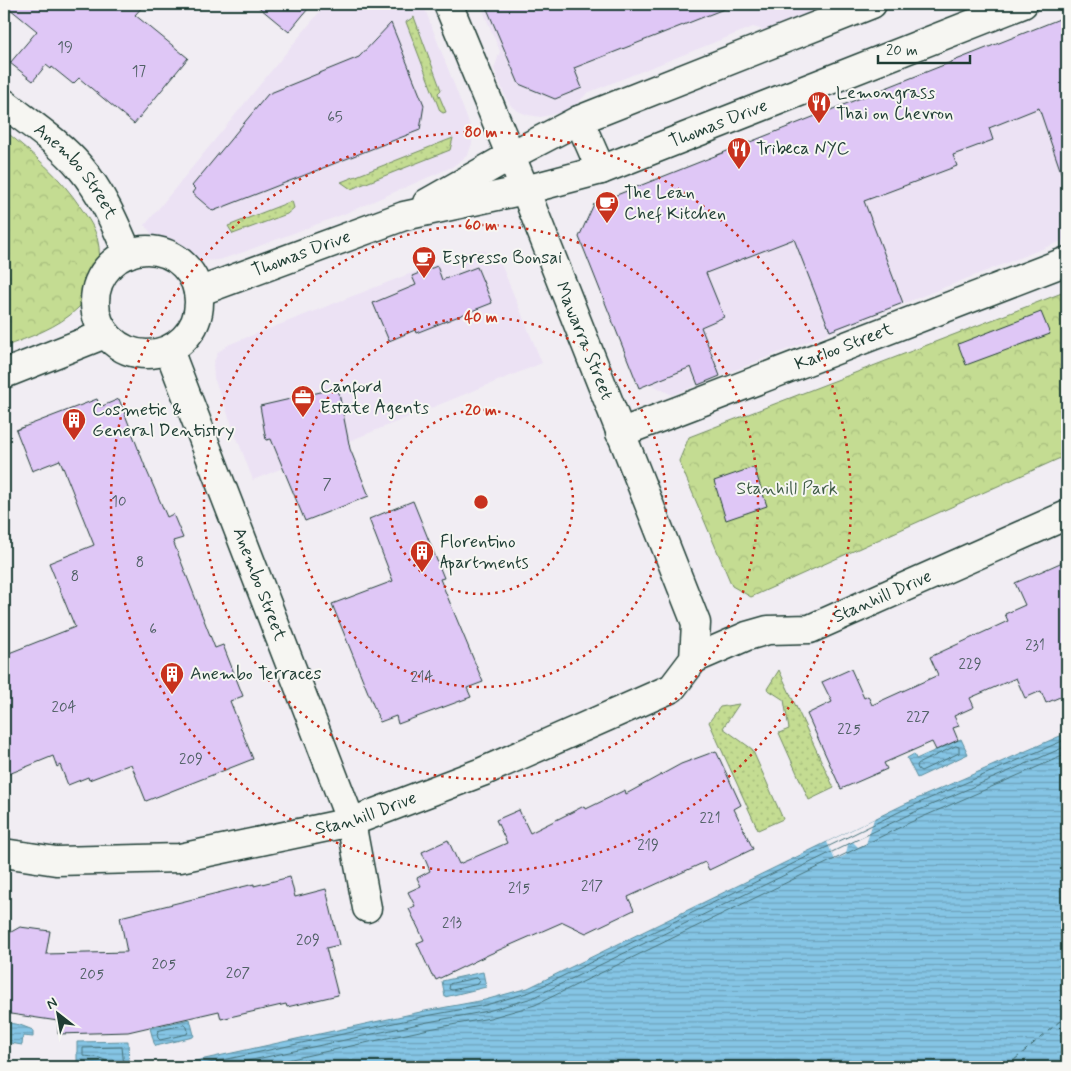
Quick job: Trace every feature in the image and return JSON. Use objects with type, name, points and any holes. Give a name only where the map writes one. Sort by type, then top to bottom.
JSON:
[{"type":"street","name":"Mawarra Street","points":[[448,4],[525,190],[696,623],[694,659]]},
{"type":"street","name":"Thomas Drive","points":[[404,216],[510,156],[579,120],[872,4]]},
{"type":"street","name":"Thomas Drive","points":[[198,292],[404,216],[525,190],[601,170],[1023,4]]},
{"type":"street","name":"Anembo Street","points":[[4,103],[61,149],[78,166],[102,199],[118,229],[128,254]]},
{"type":"street","points":[[579,120],[601,170]]},
{"type":"street","points":[[146,251],[164,253],[187,268],[198,292],[199,310],[191,331],[169,350],[143,354],[125,350],[105,334],[96,313],[97,289],[102,277],[113,263],[128,254],[146,251]]},
{"type":"street","name":"Karloo Street","points":[[620,433],[1067,261]]},
{"type":"street","points":[[4,374],[105,334]]},
{"type":"street","name":"Anembo Street","points":[[169,350],[351,822],[367,908]]},
{"type":"street","name":"Stanhill Drive","points":[[4,853],[56,861],[180,858],[351,822],[482,772],[672,688],[694,659],[747,636],[768,630],[810,629],[1067,514]]},
{"type":"shaded area","points":[[326,4],[423,4],[472,131],[472,143],[468,155],[452,167],[344,214],[219,260],[201,261],[178,256],[168,250],[156,240],[145,225]]},
{"type":"shaded area","points":[[480,4],[845,4],[767,31],[753,27],[587,93],[567,111],[541,117],[520,112],[512,107],[506,98],[494,69],[500,51]]},
{"type":"shaded area","points":[[1067,31],[1067,239],[672,395],[649,383],[603,213]]},
{"type":"shaded area","points":[[483,250],[498,257],[542,363],[253,480],[214,378],[213,364],[218,352],[230,344],[468,251]]},
{"type":"green space","points":[[414,17],[441,90],[438,93],[446,112],[443,113],[440,111],[406,22]]},
{"type":"green space","points":[[4,130],[46,166],[73,196],[94,228],[99,245],[99,264],[95,282],[89,294],[70,315],[33,336],[4,347]]},
{"type":"green space","points":[[453,138],[450,150],[351,189],[341,182]]},
{"type":"green space","points":[[292,201],[294,208],[287,214],[233,234],[228,226]]},
{"type":"green space","name":"Stanhill Park","points":[[1067,291],[1067,455],[751,597],[732,586],[679,461],[689,437]]},
{"type":"green space","points":[[779,670],[834,788],[809,800],[779,733],[789,729],[784,700],[767,689]]},
{"type":"green space","points":[[739,704],[723,728],[752,749],[783,819],[758,830],[709,722],[720,707]]},
{"type":"water","points":[[1067,733],[1067,1067],[168,1067],[425,1011],[485,1000],[528,988],[903,805]]},
{"type":"water","points":[[961,739],[968,754],[917,778],[907,758],[914,754],[916,759]]},
{"type":"water","points":[[483,972],[486,987],[445,997],[442,981]]},
{"type":"water","points":[[190,1019],[193,1037],[156,1046],[150,1028]]},
{"type":"water","points":[[4,1022],[33,1030],[33,1037],[23,1036],[22,1045],[4,1042]]},
{"type":"water","points":[[128,1041],[129,1065],[77,1062],[77,1042]]},
{"type":"pier","points":[[874,819],[866,844],[858,847],[853,842],[848,844],[846,855],[835,860],[827,842]]},
{"type":"building","points":[[4,4],[145,4],[135,15],[188,58],[134,124],[79,78],[73,84],[52,67],[51,69],[46,65],[33,81],[10,63],[37,31]]},
{"type":"building","points":[[255,4],[312,4],[289,32]]},
{"type":"building","points":[[485,4],[734,5],[574,68],[582,88],[555,99],[519,84]]},
{"type":"building","points":[[1067,16],[1067,177],[1063,178],[1039,108],[989,128],[993,140],[953,155],[957,166],[864,201],[903,303],[830,331],[794,239],[706,273],[724,317],[701,327],[720,376],[698,385],[691,367],[639,388],[579,237],[594,204]]},
{"type":"building","points":[[391,23],[424,105],[420,130],[213,211],[192,193],[195,189],[192,186],[268,94],[359,57]]},
{"type":"building","points":[[437,266],[442,280],[477,267],[492,303],[416,333],[415,330],[389,341],[373,303],[416,285],[412,276]]},
{"type":"building","points":[[1041,312],[1050,334],[966,365],[958,344]]},
{"type":"building","points":[[338,388],[350,449],[369,496],[305,521],[271,439],[266,440],[260,406]]},
{"type":"building","points":[[97,399],[100,407],[119,399],[167,517],[173,514],[183,538],[173,541],[215,648],[223,645],[243,696],[230,701],[253,759],[146,801],[131,764],[89,780],[88,777],[68,785],[60,765],[57,767],[53,756],[4,776],[4,655],[75,627],[49,563],[94,545],[60,460],[32,471],[16,430]]},
{"type":"building","points":[[754,467],[767,506],[726,520],[714,481]]},
{"type":"building","points":[[413,501],[444,578],[440,579],[483,682],[467,688],[471,697],[398,724],[396,716],[380,722],[332,604],[393,581],[369,519]]},
{"type":"building","points":[[1067,560],[1067,694],[1046,703],[1041,691],[1025,698],[1016,678],[970,698],[974,707],[954,716],[959,726],[953,728],[958,740],[936,750],[932,742],[884,763],[887,769],[841,789],[807,714],[832,702],[822,682],[851,669],[864,698],[868,696],[872,705],[938,675],[930,657],[1008,621],[1005,614],[1025,605],[1015,583]]},
{"type":"building","points":[[716,751],[741,805],[734,809],[753,849],[709,870],[705,862],[628,897],[634,910],[586,933],[563,922],[436,980],[432,976],[417,943],[424,940],[409,909],[415,906],[408,892],[421,886],[417,878],[430,871],[422,852],[448,840],[459,864],[507,843],[496,820],[519,810],[530,833],[584,806],[586,809],[625,790],[626,794],[681,764]]},
{"type":"building","points":[[290,877],[295,897],[326,889],[339,945],[326,948],[338,995],[287,1007],[286,1004],[221,1019],[219,1011],[128,1032],[58,1034],[58,1021],[4,1013],[4,936],[20,927],[50,931],[46,954],[127,952],[120,917]]},
{"type":"ferry route","points":[[1006,1067],[1067,1015]]},
{"type":"place","name":"Lemongrass Thai on Chevron","points":[[819,124]]},
{"type":"place","name":"Tribeca NYC","points":[[739,170]]},
{"type":"place","name":"The Lean Chef Kitchen","points":[[607,224]]},
{"type":"place","name":"Espresso Bonsai","points":[[424,279]]},
{"type":"place","name":"Canford Estate Agents","points":[[303,418]]},
{"type":"place","name":"Cosmetic & General Dentistry","points":[[74,441]]},
{"type":"place","name":"Florentino Apartments","points":[[422,573]]},
{"type":"place","name":"Anembo Terraces","points":[[172,695]]}]
